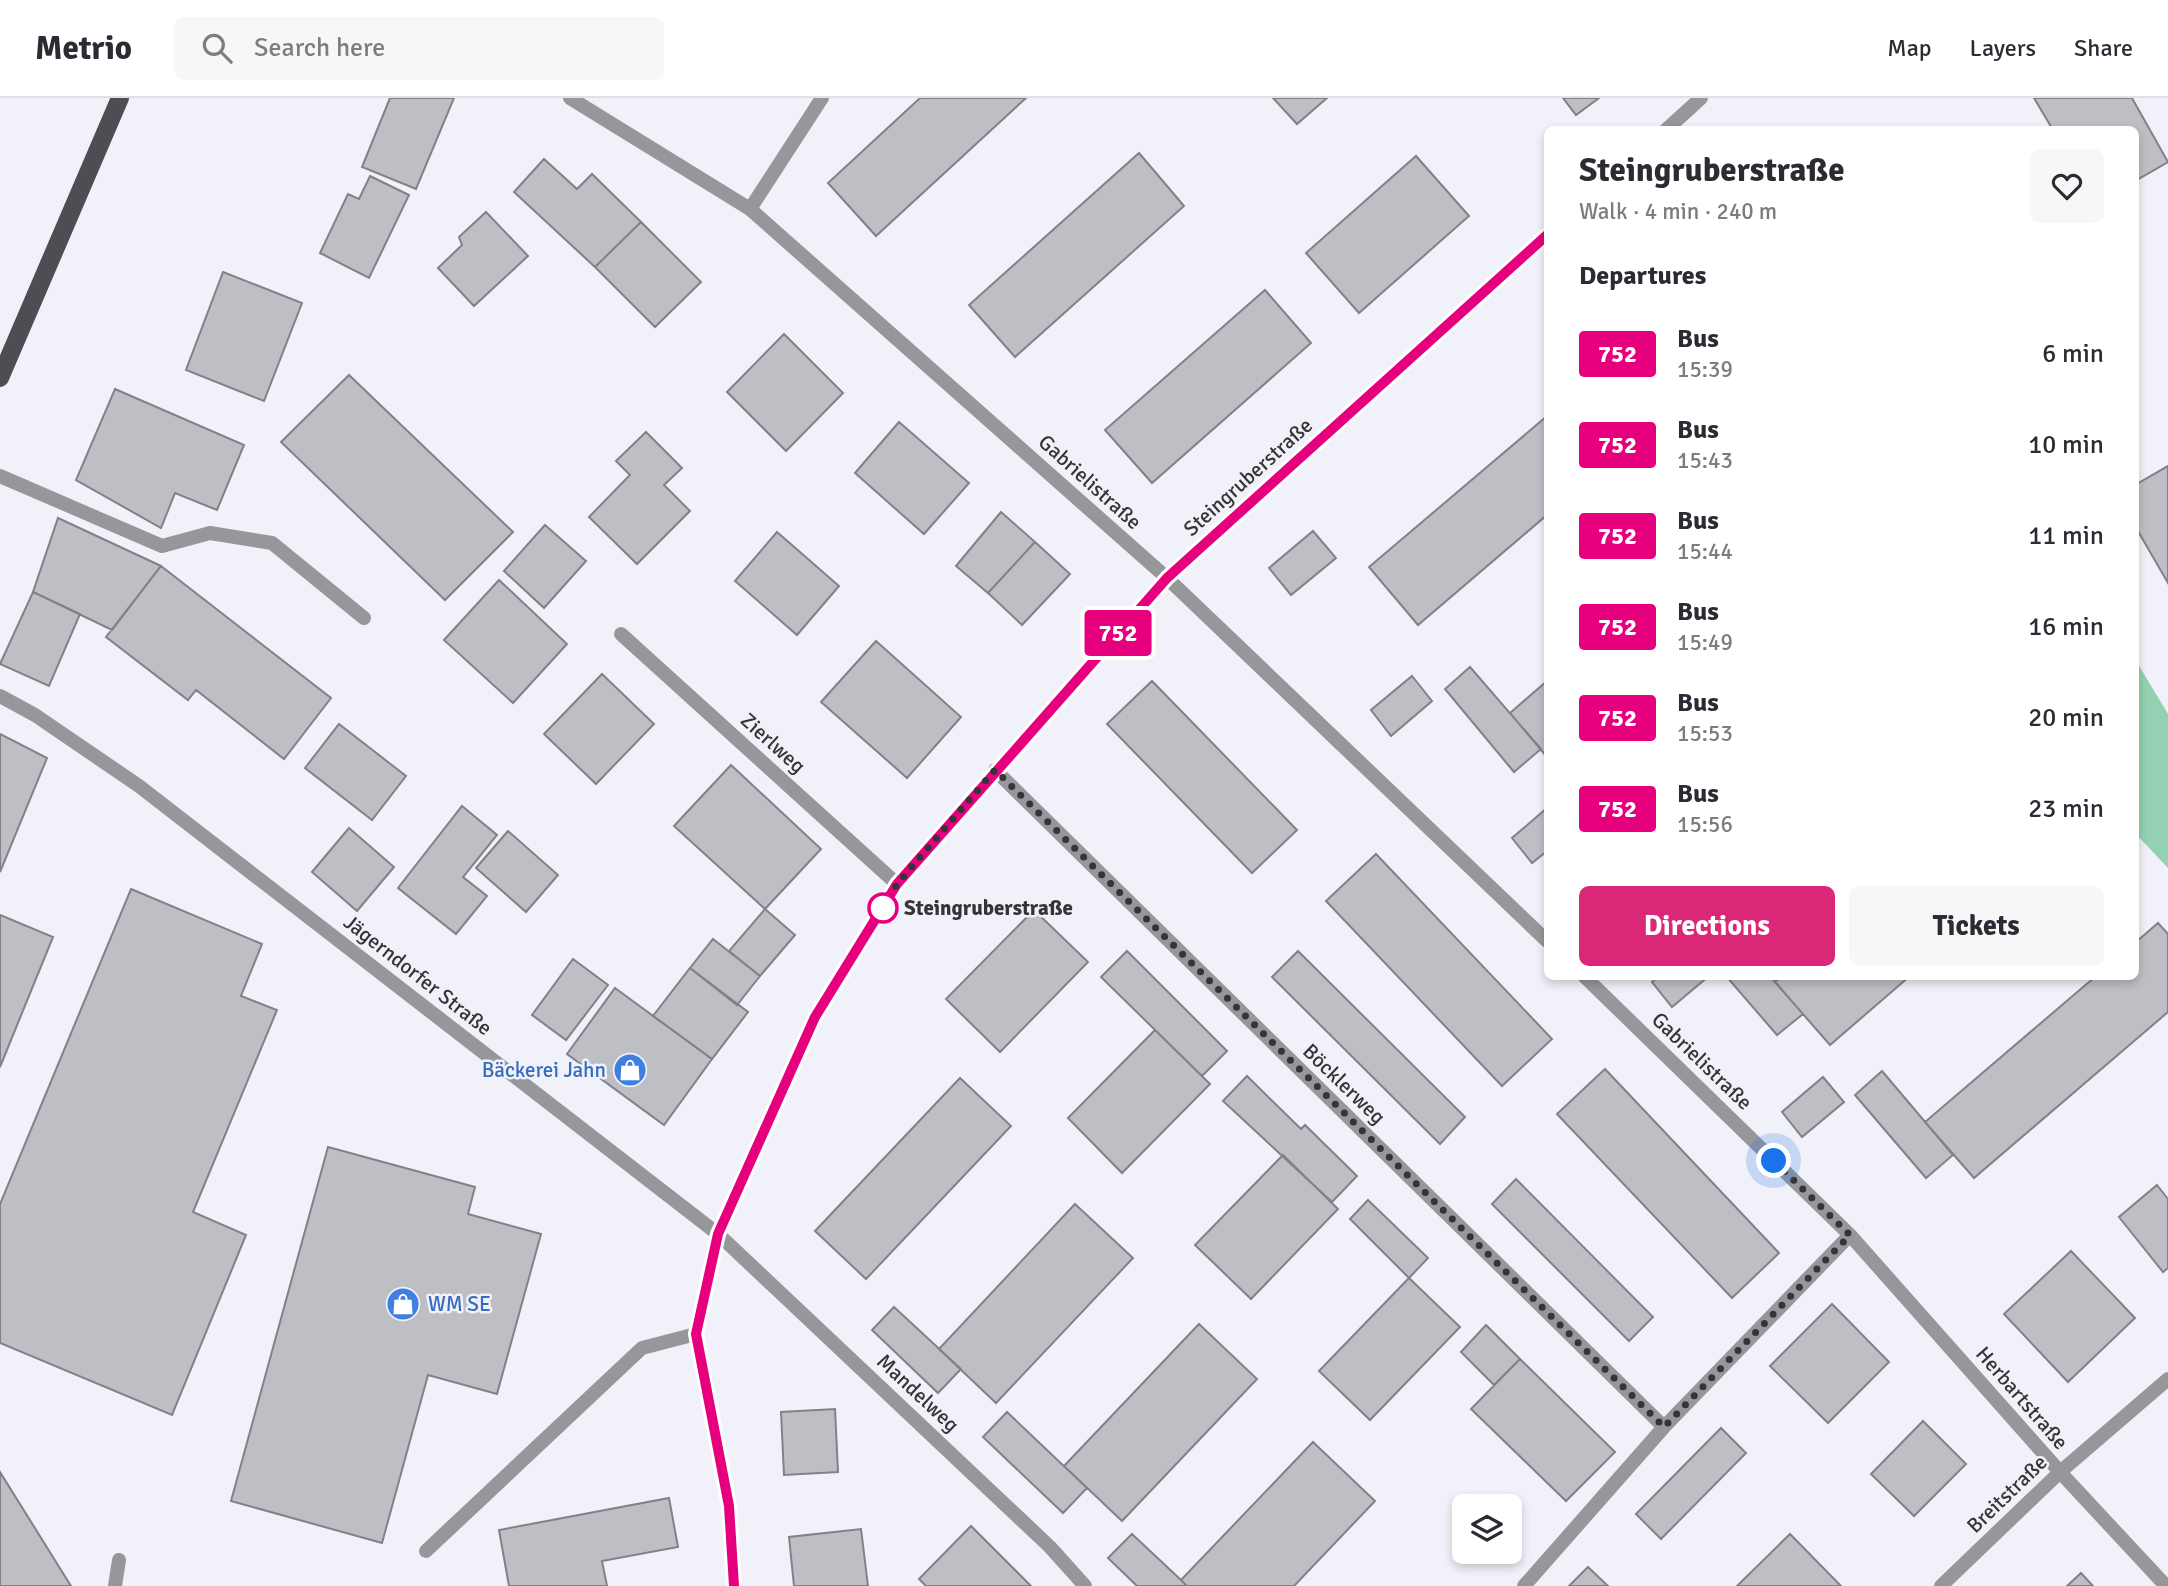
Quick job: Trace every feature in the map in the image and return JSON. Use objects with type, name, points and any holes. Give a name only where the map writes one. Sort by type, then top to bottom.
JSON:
[{"type":"main road","points":[[0,377],[120,98]]},
{"type":"street","name":"Gabrielistraße","points":[[570,98],[750,209],[1167,578],[1544,938]]},
{"type":"street","points":[[750,209],[822,98]]},
{"type":"street","points":[[1670,126],[1701,98]]},
{"type":"street","name":"Steingruberstraße","points":[[718,1234],[815,1017],[897,884],[1167,578],[1544,238]]},
{"type":"street","points":[[0,477],[162,546],[210,533],[272,543],[364,618]]},
{"type":"street","name":"Zierlweg","points":[[621,635],[897,884]]},
{"type":"street","name":"Jägerndorfer Straße","points":[[0,696],[35,715],[139,786],[718,1234]]},
{"type":"street","name":"Böcklerweg","points":[[995,770],[1664,1427]]},
{"type":"street","name":"Gabrielistraße","points":[[1588,980],[1850,1235]]},
{"type":"street","points":[[718,1234],[696,1334],[729,1506],[734,1586]]},
{"type":"street","name":"Mandelweg","points":[[718,1234],[1050,1547],[1085,1586]]},
{"type":"street","points":[[1524,1586],[1664,1427],[1850,1235]]},
{"type":"street","name":"Herbartstraße","points":[[1850,1235],[2060,1472],[2166,1586]]},
{"type":"street","points":[[426,1551],[642,1348],[696,1334]]},
{"type":"street","name":"Breitstraße","points":[[1941,1586],[2060,1472],[2168,1380]]},
{"type":"street","points":[[115,1586],[118,1560]]},
{"type":"green space","points":[[2139,666],[2168,714],[2168,868],[2139,837]]},
{"type":"building","points":[[390,98],[454,98],[416,189],[362,167]]},
{"type":"building","points":[[920,98],[1026,98],[876,236],[828,183]]},
{"type":"building","points":[[1273,98],[1327,98],[1297,124]]},
{"type":"building","points":[[1563,98],[1599,98],[1576,115]]},
{"type":"building","points":[[2034,98],[2132,98],[2168,162],[2139,179],[2139,126],[2051,126]]},
{"type":"building","points":[[1139,153],[1184,206],[1015,357],[969,305]]},
{"type":"building","points":[[1416,156],[1469,216],[1359,313],[1306,253]]},
{"type":"building","points":[[544,159],[577,189],[592,174],[641,222],[595,267],[514,192]]},
{"type":"building","points":[[370,176],[409,195],[369,278],[320,253],[348,194],[359,199]]},
{"type":"building","points":[[486,212],[528,256],[474,306],[438,268],[462,245],[459,237]]},
{"type":"building","points":[[641,222],[701,282],[655,327],[595,267]]},
{"type":"building","points":[[223,272],[302,303],[264,401],[186,370]]},
{"type":"building","points":[[1265,290],[1311,343],[1152,483],[1105,430]]},
{"type":"building","points":[[784,334],[843,393],[786,451],[727,392]]},
{"type":"building","points":[[349,375],[513,532],[445,600],[281,442]]},
{"type":"building","points":[[115,389],[244,445],[217,510],[175,493],[161,528],[76,480]]},
{"type":"building","points":[[1544,419],[1544,518],[1418,625],[1369,567]]},
{"type":"building","points":[[899,422],[969,483],[924,534],[855,473]]},
{"type":"building","points":[[646,432],[682,468],[664,485],[690,511],[637,564],[589,517],[630,475],[616,461]]},
{"type":"building","points":[[2168,466],[2168,583],[2139,533],[2139,483]]},
{"type":"building","points":[[1001,512],[1035,542],[988,593],[956,566]]},
{"type":"building","points":[[58,518],[161,566],[112,630],[33,592]]},
{"type":"building","points":[[545,525],[586,561],[544,608],[504,571]]},
{"type":"building","points":[[1313,531],[1336,558],[1291,595],[1269,568]]},
{"type":"building","points":[[777,532],[839,586],[797,635],[735,581]]},
{"type":"building","points":[[1035,542],[1070,574],[1022,625],[988,593]]},
{"type":"building","points":[[161,566],[331,698],[284,759],[196,690],[188,700],[106,637]]},
{"type":"building","points":[[499,580],[567,644],[513,703],[444,640]]},
{"type":"building","points":[[33,592],[80,614],[49,686],[0,664]]},
{"type":"building","points":[[876,641],[961,717],[907,778],[821,702]]},
{"type":"building","points":[[1470,667],[1541,749],[1514,772],[1445,689]]},
{"type":"building","points":[[602,674],[654,724],[596,784],[544,734]]},
{"type":"building","points":[[1412,676],[1432,701],[1391,736],[1371,710]]},
{"type":"building","points":[[1152,681],[1297,830],[1252,873],[1107,724]]},
{"type":"building","points":[[1544,684],[1544,753],[1510,713]]},
{"type":"building","points":[[339,724],[406,776],[372,820],[305,768]]},
{"type":"building","points":[[0,734],[47,758],[0,872]]},
{"type":"building","points":[[731,765],[821,849],[765,909],[674,826]]},
{"type":"building","points":[[462,806],[497,835],[463,877],[487,896],[456,934],[398,888]]},
{"type":"building","points":[[1544,811],[1544,853],[1532,863],[1512,838]]},
{"type":"building","points":[[349,828],[394,867],[357,911],[312,872]]},
{"type":"building","points":[[508,831],[558,875],[526,912],[476,868]]},
{"type":"building","points":[[1376,854],[1552,1039],[1502,1086],[1326,901]]},
{"type":"building","points":[[131,889],[262,944],[241,996],[277,1010],[193,1212],[246,1235],[172,1415],[0,1343],[0,1204]]},
{"type":"building","points":[[765,909],[795,935],[760,976],[729,951]]},
{"type":"building","points":[[1034,910],[1088,962],[1000,1052],[946,999]]},
{"type":"building","points":[[0,915],[53,937],[0,1067]]},
{"type":"building","points":[[2158,923],[2168,934],[2168,1012],[1974,1178],[1925,1122],[2091,980],[2139,980],[2139,940]]},
{"type":"building","points":[[713,939],[760,976],[737,1005],[690,968]]},
{"type":"building","points":[[1127,951],[1227,1051],[1202,1076],[1101,977]]},
{"type":"building","points":[[1298,951],[1465,1117],[1440,1144],[1272,977]]},
{"type":"building","points":[[573,959],[608,985],[566,1040],[532,1015]]},
{"type":"building","points":[[690,968],[748,1012],[712,1059],[653,1016]]},
{"type":"building","points":[[1654,980],[1704,980],[1672,1007],[1652,982]]},
{"type":"building","points":[[1729,980],[1773,980],[1803,1014],[1777,1035]]},
{"type":"building","points":[[1777,980],[1905,980],[1830,1045],[1775,982]]},
{"type":"building","points":[[615,988],[712,1059],[664,1125],[567,1054]]},
{"type":"building","points":[[1155,1030],[1210,1084],[1122,1173],[1068,1118]]},
{"type":"building","points":[[1605,1069],[1779,1253],[1732,1298],[1557,1114]]},
{"type":"building","points":[[1882,1071],[1953,1155],[1926,1178],[1855,1095]]},
{"type":"building","points":[[1247,1076],[1301,1129],[1305,1125],[1357,1176],[1332,1202],[1223,1101]]},
{"type":"building","points":[[1823,1077],[1844,1102],[1802,1137],[1782,1112]]},
{"type":"building","points":[[960,1078],[1011,1126],[866,1279],[815,1231]]},
{"type":"building","name":"WM SE","points":[[328,1147],[475,1187],[468,1214],[541,1234],[497,1394],[428,1375],[382,1543],[231,1501]]},
{"type":"building","points":[[1283,1155],[1338,1209],[1251,1299],[1195,1245]]},
{"type":"building","points":[[1516,1179],[1653,1317],[1629,1341],[1492,1204]]},
{"type":"building","points":[[2157,1185],[2168,1199],[2168,1268],[2163,1272],[2119,1217]]},
{"type":"building","points":[[1368,1200],[1428,1258],[1409,1278],[1350,1219]]},
{"type":"building","points":[[1075,1204],[1133,1258],[996,1403],[939,1349]]},
{"type":"building","points":[[2071,1251],[2135,1318],[2068,1382],[2004,1314]]},
{"type":"building","points":[[1409,1278],[1460,1327],[1370,1420],[1319,1371]]},
{"type":"building","points":[[1832,1304],[1889,1362],[1828,1423],[1770,1366]]},
{"type":"building","points":[[894,1307],[961,1369],[938,1393],[872,1330]]},
{"type":"building","points":[[1199,1324],[1257,1379],[1122,1521],[1064,1466]]},
{"type":"building","points":[[1486,1325],[1520,1359],[1494,1385],[1461,1352]]},
{"type":"building","points":[[1520,1359],[1615,1452],[1566,1501],[1471,1409]]},
{"type":"building","points":[[835,1409],[838,1472],[784,1475],[781,1412]]},
{"type":"building","points":[[1007,1412],[1087,1488],[1063,1513],[983,1437]]},
{"type":"building","points":[[1923,1421],[1966,1464],[1914,1516],[1871,1474]]},
{"type":"building","points":[[1721,1428],[1746,1453],[1661,1539],[1636,1514]]},
{"type":"building","points":[[1313,1442],[1375,1501],[1294,1586],[1187,1586],[1181,1580]]},
{"type":"building","points":[[0,1472],[71,1586],[0,1586]]},
{"type":"building","points":[[669,1498],[678,1547],[602,1561],[607,1586],[509,1586],[499,1530]]},
{"type":"building","points":[[971,1526],[1031,1586],[926,1586],[919,1579]]},
{"type":"building","points":[[861,1529],[868,1586],[794,1586],[789,1537]]},
{"type":"building","points":[[1132,1534],[1187,1586],[1137,1586],[1108,1558]]},
{"type":"building","points":[[1790,1534],[1841,1586],[1737,1586]]},
{"type":"building","points":[[1588,1567],[1608,1586],[1569,1586]]},
{"type":"building","points":[[2081,1573],[2093,1586],[2067,1586]]},
{"type":"bus line","name":"752","points":[[734,1586],[729,1506],[696,1334],[718,1234],[815,1017],[897,884],[1167,578],[1544,238]]},
{"type":"place","name":"Steingruberstraße","points":[[883,908]]},
{"type":"place","name":"Bäckerei Jahn","points":[[630,1070]]},
{"type":"place","name":"WM SE","points":[[403,1304]]},
{"type":"route","points":[[883,908],[897,884],[995,770],[1664,1427],[1850,1235],[1774,1161]]}]
